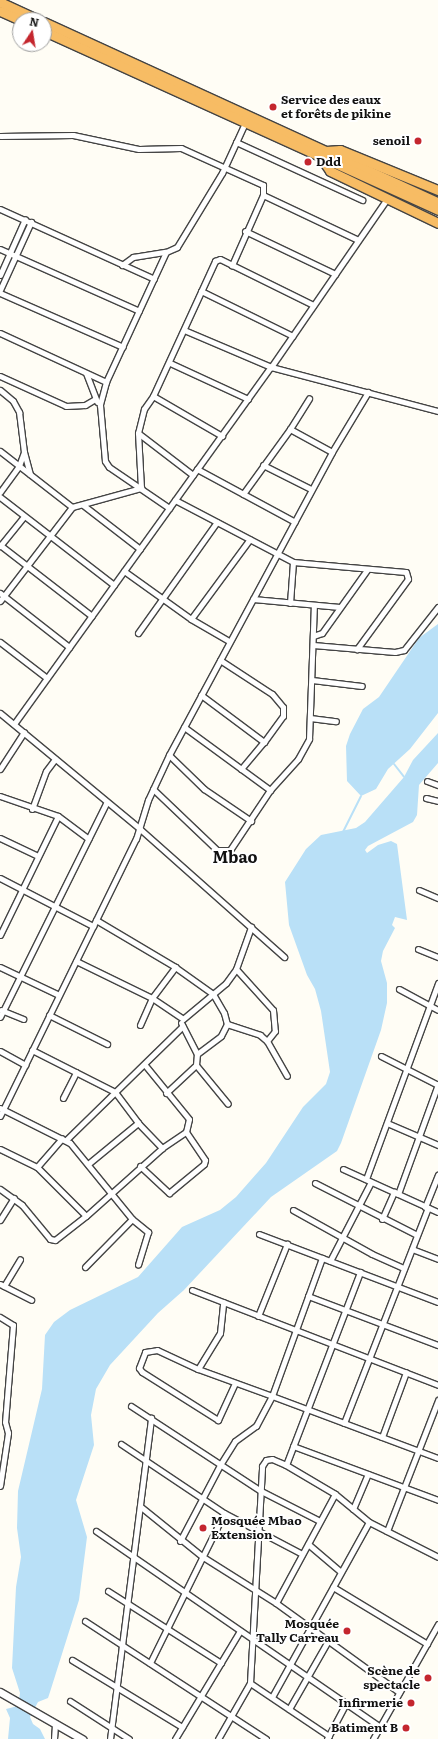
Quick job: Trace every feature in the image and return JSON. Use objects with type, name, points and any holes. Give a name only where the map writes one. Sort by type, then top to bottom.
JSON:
[{"type":"highway","points":[[0,2],[22,12]]},
{"type":"highway","points":[[0,11],[12,16]]},
{"type":"highway","points":[[52,26],[324,155],[340,150],[438,190]]},
{"type":"highway","points":[[52,35],[245,123],[324,155],[431,202],[438,210]]},
{"type":"highway","points":[[324,155],[330,171],[438,223]]},
{"type":"street","points":[[122,265],[133,257],[166,252],[177,247],[225,168],[245,123]]},
{"type":"street","points":[[0,136],[73,135],[139,149],[180,148],[263,185],[263,195],[245,232],[232,265]]},
{"type":"street","points":[[236,142],[362,200]]},
{"type":"street","points":[[263,195],[358,240]]},
{"type":"street","points":[[14,724],[222,436],[387,199]]},
{"type":"street","points":[[0,209],[25,219],[154,279]]},
{"type":"street","points":[[25,219],[0,291],[123,347]]},
{"type":"street","points":[[0,275],[31,222]]},
{"type":"street","points":[[245,232],[335,274]]},
{"type":"street","points":[[0,249],[139,311]]},
{"type":"street","points":[[166,252],[106,382],[100,405],[105,461],[109,467],[169,508]]},
{"type":"street","points":[[141,488],[138,433],[144,408],[153,396],[170,363],[215,261],[220,259],[313,305]]},
{"type":"street","points":[[201,291],[293,336]]},
{"type":"street","points":[[184,330],[271,367],[438,411]]},
{"type":"street","points":[[0,333],[106,382]]},
{"type":"street","points":[[170,363],[248,399]]},
{"type":"street","points":[[86,373],[95,399],[100,405]]},
{"type":"street","points":[[0,376],[66,406],[86,405],[95,399]]},
{"type":"street","points":[[0,390],[13,402],[19,412],[24,452],[30,474]]},
{"type":"street","points":[[0,1116],[2,1108],[25,1065],[140,829],[153,789],[169,755],[229,641],[278,555],[311,489],[368,392]]},
{"type":"street","points":[[153,396],[222,436]]},
{"type":"street","points":[[243,494],[290,429],[309,398]]},
{"type":"street","points":[[290,429],[332,452]]},
{"type":"street","points":[[138,433],[193,475]]},
{"type":"street","points":[[0,451],[72,507]]},
{"type":"street","points":[[0,492],[19,466],[24,452]]},
{"type":"street","points":[[263,465],[311,489]]},
{"type":"street","points":[[197,469],[295,522]]},
{"type":"street","points":[[69,647],[1,597],[27,566],[72,507],[141,488]]},
{"type":"street","points":[[0,497],[114,585]]},
{"type":"street","points":[[175,500],[293,562],[367,570],[406,572],[408,579],[357,649]]},
{"type":"street","points":[[83,505],[140,549]]},
{"type":"street","points":[[24,516],[0,545],[92,616]]},
{"type":"street","points":[[138,633],[217,522]]},
{"type":"street","points":[[191,619],[250,539]]},
{"type":"street","points":[[290,603],[293,562]]},
{"type":"street","points":[[313,636],[320,635],[367,570]]},
{"type":"street","points":[[124,571],[191,619],[229,641]]},
{"type":"street","points":[[253,599],[340,607]]},
{"type":"street","points":[[153,789],[217,850],[230,850],[251,821],[270,790],[303,750],[309,739],[314,605]]},
{"type":"street","points":[[313,645],[396,652],[404,650],[438,607]]},
{"type":"street","points":[[0,642],[47,678]]},
{"type":"street","points":[[220,660],[272,694],[283,707],[283,716],[264,742],[241,769]]},
{"type":"street","points":[[312,680],[362,686]]},
{"type":"street","points":[[201,695],[264,742]]},
{"type":"street","points":[[0,713],[140,829],[284,957]]},
{"type":"street","points":[[310,718],[336,721]]},
{"type":"street","points":[[184,727],[270,790]]},
{"type":"street","points":[[0,769],[24,732]]},
{"type":"street","points":[[169,755],[204,789],[251,821]]},
{"type":"street","points":[[32,809],[46,771],[55,759]]},
{"type":"street","points":[[427,781],[438,785]]},
{"type":"street","points":[[0,796],[32,809],[58,816],[88,839]]},
{"type":"street","points":[[426,798],[438,802]]},
{"type":"street","points":[[0,1017],[1,1010],[20,976],[106,802]]},
{"type":"street","points":[[0,935],[21,889],[58,816]]},
{"type":"street","points":[[0,838],[38,856]]},
{"type":"street","points":[[0,878],[93,926]]},
{"type":"street","points":[[419,890],[438,898]]},
{"type":"street","points":[[96,920],[175,966],[213,994],[224,1013],[227,1024],[221,1036],[196,1054]]},
{"type":"street","points":[[179,1019],[186,1018],[226,983],[236,969],[251,927]]},
{"type":"street","points":[[418,949],[438,957]]},
{"type":"street","points":[[76,961],[152,998],[179,1019],[196,1054],[196,1065],[228,1104]]},
{"type":"street","points":[[140,1025],[152,998],[175,966]]},
{"type":"street","points":[[0,967],[59,995]]},
{"type":"street","points":[[236,969],[273,1010],[275,1031],[267,1042]]},
{"type":"street","points":[[366,1179],[438,983]]},
{"type":"street","points":[[399,989],[438,1010]]},
{"type":"street","points":[[1,1010],[23,1019]]},
{"type":"street","points":[[49,1015],[107,1044]]},
{"type":"street","points":[[227,1024],[260,1035],[267,1042],[287,1076]]},
{"type":"street","points":[[37,1167],[64,1139],[145,1065],[183,1026]]},
{"type":"street","points":[[32,1050],[115,1092],[138,1123],[162,1148]]},
{"type":"street","points":[[0,1051],[25,1065]]},
{"type":"street","points":[[381,1056],[438,1084],[420,1137],[396,1193],[382,1219]]},
{"type":"street","points":[[140,1166],[169,1194],[204,1164],[205,1160],[186,1132],[188,1119],[145,1065]]},
{"type":"street","points":[[166,1093],[196,1065]]},
{"type":"street","points":[[63,1098],[76,1072]]},
{"type":"street","points":[[2,1108],[64,1139],[88,1164],[132,1219],[148,1232],[138,1264]]},
{"type":"street","points":[[88,1164],[138,1123]]},
{"type":"street","points":[[387,1123],[438,1145]]},
{"type":"street","points":[[0,1189],[14,1198],[52,1240],[86,1216],[140,1166],[162,1148],[186,1132]]},
{"type":"street","points":[[0,1149],[37,1167],[86,1216]]},
{"type":"street","points":[[343,1169],[438,1212]]},
{"type":"street","points":[[344,1423],[412,1250],[438,1174]]},
{"type":"street","points":[[330,1261],[371,1182]]},
{"type":"street","points":[[316,1183],[382,1219],[417,1235]]},
{"type":"street","points":[[0,1220],[14,1198]]},
{"type":"street","points":[[293,1210],[372,1254],[404,1268]]},
{"type":"street","points":[[85,1267],[132,1219]]},
{"type":"street","points":[[259,1234],[438,1302]]},
{"type":"street","points":[[258,1316],[287,1244]]},
{"type":"street","points":[[412,1250],[438,1260]]},
{"type":"street","points":[[180,1541],[220,1465],[236,1441],[256,1426],[272,1396],[322,1258]]},
{"type":"street","points":[[20,1259],[2,1285],[31,1300]]},
{"type":"street","points":[[286,1465],[360,1272]]},
{"type":"street","points":[[192,1290],[438,1385]]},
{"type":"street","points":[[308,1296],[438,1345]]},
{"type":"street","points":[[198,1369],[220,1333],[223,1302]]},
{"type":"street","points":[[0,1318],[13,1325],[3,1423],[8,1433],[2,1464],[0,1486]]},
{"type":"street","points":[[235,1382],[218,1420],[142,1372],[139,1368],[145,1352],[150,1349],[198,1369],[235,1382],[438,1458]]},
{"type":"street","points":[[382,1437],[406,1372]]},
{"type":"street","points":[[387,1531],[438,1400]]},
{"type":"street","points":[[131,1406],[220,1465],[261,1490],[320,1521]]},
{"type":"street","points":[[110,1739],[121,1644],[147,1462],[151,1418]]},
{"type":"street","points":[[121,1444],[224,1513],[302,1554]]},
{"type":"street","points":[[293,1446],[438,1500]]},
{"type":"street","points":[[218,1739],[250,1683],[262,1466],[266,1460],[272,1459],[286,1465],[335,1494],[369,1522],[438,1557]]},
{"type":"street","points":[[353,1509],[368,1474]]},
{"type":"street","points":[[276,1603],[335,1494]]},
{"type":"street","points":[[141,1507],[180,1541],[203,1557],[256,1589],[399,1692]]},
{"type":"street","points":[[150,1663],[224,1513]]},
{"type":"street","points":[[272,1697],[369,1522]]},
{"type":"street","points":[[96,1531],[380,1726]]},
{"type":"street","points":[[308,1544],[341,1572]]},
{"type":"street","points":[[333,1587],[427,1644]]},
{"type":"street","points":[[108,1590],[221,1663]]},
{"type":"street","points":[[85,1621],[266,1739]]},
{"type":"street","points":[[373,1739],[438,1624]]},
{"type":"street","points":[[175,1739],[240,1631]]},
{"type":"street","points":[[289,1709],[328,1641]]},
{"type":"street","points":[[72,1660],[182,1727]]},
{"type":"street","points":[[250,1683],[328,1737],[346,1704]]},
{"type":"street","points":[[0,1692],[82,1739]]},
{"type":"street","points":[[70,1701],[129,1739]]},
{"type":"street","points":[[54,1739],[55,1724]]},
{"type":"water","points":[[438,624],[438,713],[410,749],[388,769],[376,789],[361,796],[347,781],[346,746],[350,734],[363,709],[379,697],[419,638]]},
{"type":"water","points":[[438,733],[438,763],[419,785],[417,815],[413,822],[368,846],[365,850],[367,853],[378,845],[391,841],[397,844],[407,920],[395,917],[392,925],[395,928],[383,951],[381,961],[387,983],[387,1003],[381,1030],[341,1143],[337,1151],[271,1197],[184,1290],[158,1313],[110,1365],[96,1389],[91,1415],[94,1445],[76,1500],[87,1537],[79,1600],[48,1698],[38,1702],[30,1717],[33,1724],[40,1729],[45,1739],[8,1739],[10,1718],[6,1709],[18,1706],[20,1693],[12,1668],[16,1587],[21,1557],[17,1528],[18,1491],[42,1389],[45,1335],[54,1322],[70,1310],[138,1277],[182,1227],[220,1210],[236,1197],[266,1163],[303,1107],[326,1084],[330,1072],[321,1011],[315,989],[307,975],[289,925],[285,882],[306,849],[321,835],[356,828],[365,822],[404,777],[413,760]]},
{"type":"waterway","points":[[394,764],[404,777]]},
{"type":"waterway","points":[[343,832],[361,796]]},
{"type":"place","name":"Service des eaux et forêts de pikine","points":[[273,107]]},
{"type":"place","name":"senoil","points":[[418,141]]},
{"type":"place","name":"Ddd","points":[[308,162]]},
{"type":"place","name":"Mosquée Mbao Extension","points":[[203,1528]]},
{"type":"place","name":"Mosquée Tally Carreau","points":[[347,1631]]},
{"type":"place","name":"Scène de spectacle","points":[[428,1678]]},
{"type":"place","name":"Infirmerie","points":[[411,1703]]},
{"type":"place","name":"Batiment B","points":[[406,1728]]},
{"type":"district","name":"Mbao","points":[[235,856]]}]
